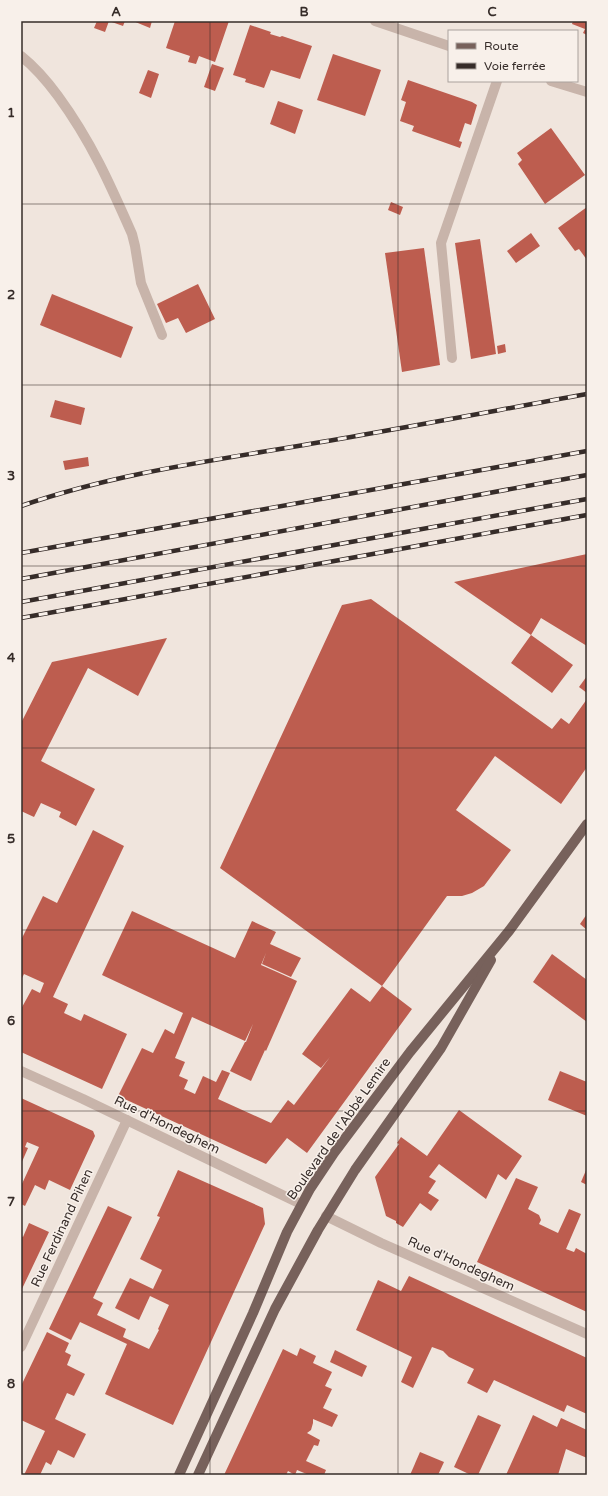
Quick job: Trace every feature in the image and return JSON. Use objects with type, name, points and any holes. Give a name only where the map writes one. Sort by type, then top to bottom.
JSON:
[{"type":"main road","name":"Boulevard de l'Abbé Lemire","points":[[179,1475],[236,1352],[286,1232],[301,1204],[334,1153],[405,1058],[509,931],[587,824]]},
{"type":"main road","name":"Boulevard de l'Abbé Lemire","points":[[198,1475],[275,1309],[326,1216],[355,1170],[441,1048],[509,931]]},
{"type":"street","points":[[376,21],[448,46]]},
{"type":"street","points":[[21,56],[43,76],[73,116],[102,166],[132,234],[141,283],[162,334]]},
{"type":"street","points":[[452,358],[441,242],[498,82]]},
{"type":"street","points":[[554,82],[587,92]]},
{"type":"street","name":"Rue d'Hondeghem","points":[[21,1070],[301,1204]]},
{"type":"street","name":"Rue Ferdinand Pihen","points":[[21,1348],[127,1120]]},
{"type":"street","name":"Rue d'Hondeghem","points":[[326,1216],[381,1243],[587,1334]]},
{"type":"building","points":[[97,21],[109,21],[105,32],[94,28]]},
{"type":"building","points":[[109,21],[125,21],[123,26]]},
{"type":"building","points":[[133,21],[152,21],[150,28]]},
{"type":"building","points":[[175,21],[229,21],[215,62],[199,56],[196,64],[188,62],[190,56],[166,48]]},
{"type":"building","points":[[573,21],[587,21],[587,35],[583,33],[585,29],[572,24]]},
{"type":"building","points":[[250,25],[271,32],[270,34],[280,37],[282,36],[312,46],[300,79],[271,70],[264,88],[245,82],[246,79],[233,75]]},
{"type":"building","points":[[333,54],[381,70],[365,116],[317,100]]},
{"type":"building","points":[[212,64],[224,68],[215,91],[204,87]]},
{"type":"building","points":[[148,70],[159,74],[151,98],[139,93]]},
{"type":"building","points":[[408,80],[477,105],[471,125],[465,123],[459,141],[462,142],[460,148],[412,131],[414,126],[400,121],[406,102],[401,100]]},
{"type":"building","points":[[278,101],[303,110],[295,134],[270,124]]},
{"type":"building","points":[[551,128],[585,175],[545,204],[518,164],[522,160],[517,153]]},
{"type":"building","points":[[391,202],[403,207],[400,215],[388,210]]},
{"type":"building","points":[[587,207],[587,260],[579,249],[575,251],[558,228]]},
{"type":"building","points":[[531,233],[540,246],[516,263],[507,251]]},
{"type":"building","points":[[480,239],[496,354],[471,359],[455,243]]},
{"type":"building","points":[[424,248],[440,365],[402,372],[385,253]]},
{"type":"building","points":[[198,284],[215,319],[186,333],[178,318],[166,323],[157,304]]},
{"type":"building","points":[[52,294],[133,327],[121,358],[40,325]]},
{"type":"building","points":[[505,344],[506,352],[498,354],[497,346]]},
{"type":"building","points":[[55,400],[85,408],[81,425],[50,417]]},
{"type":"building","points":[[88,457],[89,466],[65,470],[63,461]]},
{"type":"building","points":[[587,554],[587,646],[541,618],[531,635],[454,582]]},
{"type":"building","points":[[371,599],[552,729],[561,718],[569,724],[587,699],[587,767],[561,804],[495,756],[456,810],[511,850],[484,886],[472,893],[462,896],[447,896],[382,986],[220,868],[342,605]]},
{"type":"building","points":[[531,635],[573,665],[552,693],[511,663]]},
{"type":"building","points":[[167,638],[138,696],[88,668],[41,761],[95,789],[76,826],[59,817],[61,812],[41,803],[34,817],[21,811],[21,723],[52,662]]},
{"type":"building","points":[[587,676],[587,693],[579,687]]},
{"type":"building","points":[[93,830],[124,846],[53,997],[68,1004],[64,1013],[81,1021],[84,1014],[127,1034],[102,1089],[21,1052],[21,1009],[32,989],[40,993],[44,983],[24,974],[21,980],[21,940],[43,896],[57,903]]},
{"type":"building","points":[[132,911],[235,958],[252,921],[276,932],[270,944],[301,958],[291,977],[262,964],[266,953],[261,965],[297,981],[251,1081],[230,1071],[246,1042],[253,1024],[245,1041],[192,1017],[175,1058],[185,1062],[179,1076],[188,1080],[184,1089],[195,1094],[203,1076],[216,1082],[222,1070],[230,1073],[218,1099],[271,1123],[288,1100],[294,1105],[330,1057],[321,1068],[302,1054],[351,988],[370,1002],[382,986],[412,1009],[307,1153],[287,1138],[266,1164],[118,1096],[142,1048],[153,1053],[165,1029],[174,1034],[183,1013],[102,975]]},
{"type":"building","points":[[587,914],[587,930],[580,924]]},
{"type":"building","points":[[552,954],[587,980],[587,1022],[533,982]]},
{"type":"building","points":[[560,1071],[587,1082],[587,1116],[548,1100]]},
{"type":"building","points":[[21,1098],[93,1131],[95,1136],[70,1190],[49,1180],[45,1190],[35,1185],[25,1206],[21,1204],[21,1186],[39,1147],[27,1142],[25,1147],[28,1148],[21,1164]]},
{"type":"building","points":[[459,1110],[522,1156],[506,1180],[498,1174],[486,1199],[439,1164],[429,1177],[436,1181],[428,1193],[439,1200],[431,1211],[420,1203],[403,1227],[396,1223],[396,1221],[386,1216],[375,1177],[399,1144],[397,1143],[401,1137],[427,1156]]},
{"type":"building","points":[[587,1168],[587,1185],[581,1182]]},
{"type":"building","points":[[178,1170],[263,1208],[265,1224],[173,1425],[105,1394],[127,1344],[80,1322],[71,1340],[49,1329],[108,1206],[132,1217],[93,1298],[103,1303],[97,1315],[126,1329],[123,1337],[149,1349],[159,1330],[158,1329],[169,1305],[150,1296],[139,1320],[115,1308],[130,1278],[153,1289],[162,1270],[140,1259],[160,1217],[157,1216]]},
{"type":"building","points":[[516,1178],[538,1187],[528,1209],[539,1215],[541,1220],[539,1224],[558,1233],[569,1209],[581,1214],[566,1249],[574,1252],[576,1248],[587,1254],[587,1312],[477,1262]]},
{"type":"building","points":[[29,1223],[49,1232],[21,1291],[21,1236],[23,1237]]},
{"type":"building","points":[[409,1276],[587,1358],[587,1414],[567,1405],[564,1412],[494,1380],[487,1393],[467,1383],[474,1369],[449,1357],[443,1351],[432,1347],[413,1388],[401,1382],[412,1357],[356,1330],[378,1280],[401,1291]]},
{"type":"building","points":[[47,1332],[69,1343],[65,1352],[71,1355],[67,1365],[85,1374],[74,1396],[67,1393],[55,1419],[86,1434],[74,1458],[58,1450],[51,1465],[46,1462],[40,1475],[24,1475],[45,1431],[21,1420],[21,1386]]},
{"type":"building","points":[[300,1348],[316,1356],[313,1363],[332,1372],[325,1386],[332,1389],[323,1408],[338,1415],[332,1427],[313,1419],[311,1430],[307,1433],[320,1440],[318,1446],[314,1445],[306,1461],[326,1470],[324,1475],[309,1475],[297,1470],[295,1475],[288,1471],[286,1475],[224,1475],[283,1349],[297,1356]]},
{"type":"building","points":[[335,1350],[367,1366],[362,1377],[330,1362]]},
{"type":"building","points":[[478,1415],[501,1425],[478,1475],[471,1475],[454,1467]]},
{"type":"building","points":[[533,1415],[557,1427],[561,1418],[587,1430],[587,1458],[566,1449],[558,1475],[506,1475]]},
{"type":"building","points":[[420,1452],[444,1462],[438,1475],[410,1475]]},
{"type":"railway","points":[[21,506],[91,485],[161,470],[587,394]]},
{"type":"railway","points":[[21,553],[587,451]]},
{"type":"railway","points":[[21,579],[587,475]]},
{"type":"railway","points":[[21,602],[587,499]]},
{"type":"railway","points":[[21,618],[587,515]]}]
